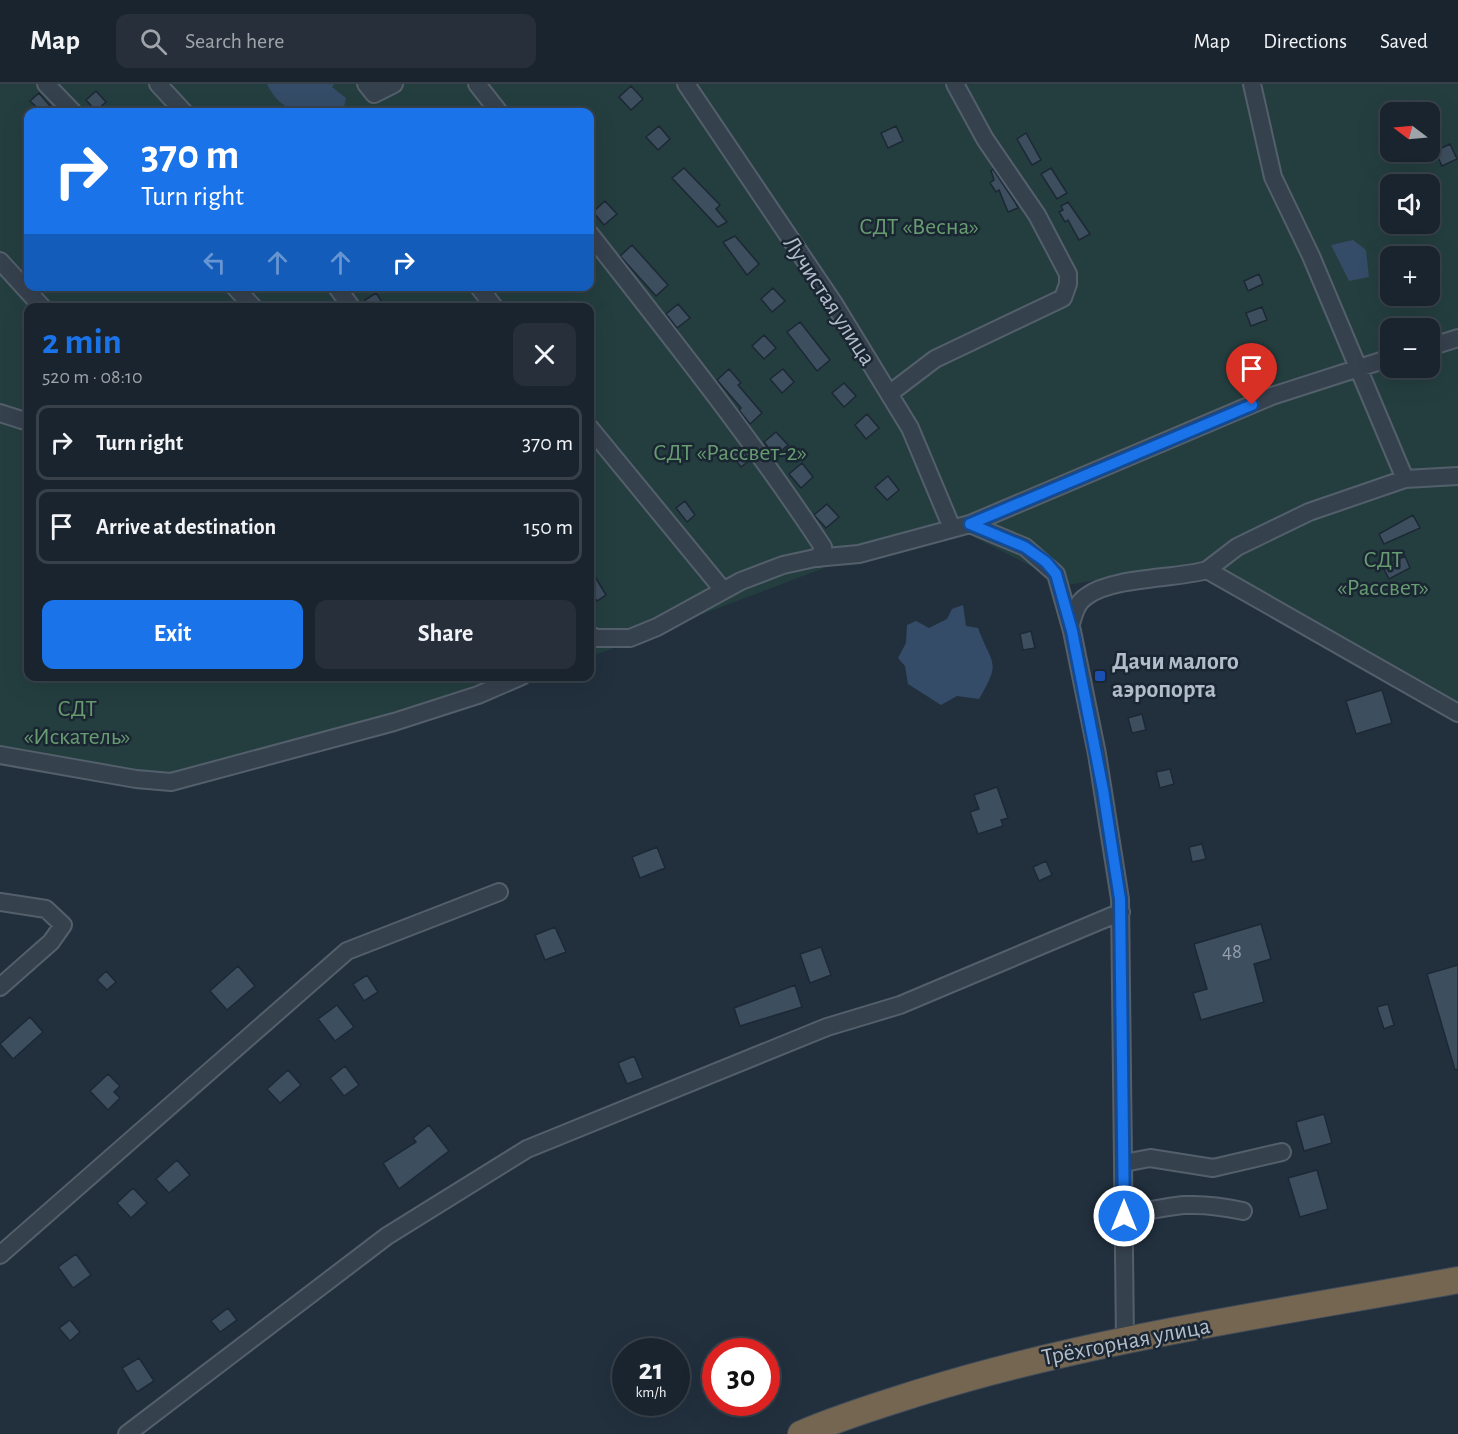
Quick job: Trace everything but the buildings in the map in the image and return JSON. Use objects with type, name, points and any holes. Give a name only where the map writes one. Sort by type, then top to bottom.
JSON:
[{"type":"highway","name":"Трёхгорная улица","points":[[801,1434],[834,1419],[986,1372],[1125,1340],[1458,1280]]},
{"type":"street","points":[[46,84],[69,108]]},
{"type":"street","points":[[158,84],[180,108]]},
{"type":"street","points":[[366,84],[374,94],[394,84]]},
{"type":"street","points":[[477,84],[496,108]]},
{"type":"street","name":"Лучистая улица","points":[[686,84],[832,302],[910,428],[952,528]]},
{"type":"street","points":[[889,394],[935,359],[1063,298],[1068,284],[1068,274],[1037,215],[985,139],[955,84]]},
{"type":"street","points":[[1252,84],[1274,177],[1311,256],[1405,479]]},
{"type":"street","points":[[594,239],[726,409],[797,507],[823,547],[819,558]]},
{"type":"street","points":[[0,261],[24,287]]},
{"type":"street","points":[[27,291],[38,303]]},
{"type":"street","points":[[239,291],[249,303]]},
{"type":"street","points":[[482,291],[491,303]]},
{"type":"street","points":[[1440,344],[1458,338]]},
{"type":"street","points":[[594,636],[630,638],[657,627],[723,590],[783,565],[859,554],[970,524],[1272,396],[1380,361]]},
{"type":"street","points":[[0,413],[24,421]]},
{"type":"street","points":[[594,433],[723,590]]},
{"type":"street","points":[[1071,624],[1076,608],[1086,596],[1097,590],[1140,580],[1188,575],[1207,570],[1237,547],[1309,512],[1405,479],[1458,476]]},
{"type":"street","points":[[970,524],[1025,547],[1046,562],[1056,574],[1071,624],[1106,808],[1121,912],[1125,1340]]},
{"type":"street","points":[[1207,570],[1458,713]]},
{"type":"street","points":[[0,755],[136,779],[171,782],[394,722],[478,695],[510,681]]},
{"type":"street","points":[[0,1255],[347,951],[499,892]]},
{"type":"street","points":[[0,902],[46,909],[63,925],[51,942],[0,987]]},
{"type":"street","points":[[127,1434],[387,1236],[526,1149],[827,1027],[900,1005],[1121,912]]},
{"type":"street","points":[[1124,1163],[1150,1158],[1213,1168],[1282,1152]]},
{"type":"street","points":[[1124,1216],[1182,1203],[1213,1204],[1243,1210]]},
{"type":"green space","points":[[0,84],[1458,84],[1458,706],[1209,560],[1068,585],[956,528],[832,565],[594,655],[594,303],[24,303],[24,681],[511,681],[184,777],[44,767],[0,752]]},
{"type":"water","points":[[267,84],[334,84],[332,87],[346,98],[344,108],[288,108],[274,95]]},
{"type":"water","points":[[1353,240],[1366,250],[1369,277],[1349,281],[1331,245]]},
{"type":"water","points":[[963,605],[966,626],[978,628],[991,657],[991,677],[979,699],[957,696],[941,705],[908,684],[905,666],[898,658],[906,643],[907,625],[916,621],[929,628],[947,619],[952,609]]},
{"type":"place","name":"Дачи малого аэропорта","points":[[1100,676]]},
{"type":"route","points":[[1124,1216],[1120,899],[1097,754],[1072,631],[1056,574],[1046,562],[1025,547],[970,524],[1252,405]]},
{"type":"park label","name":"СДТ «Весна»","points":[[919,227]]},
{"type":"park label","name":"СДТ «Рассвет-2»","points":[[730,453]]},
{"type":"park label","name":"СДТ «Рассвет»","points":[[1383,574]]},
{"type":"park label","name":"СДТ «Искатель»","points":[[77,723]]}]
